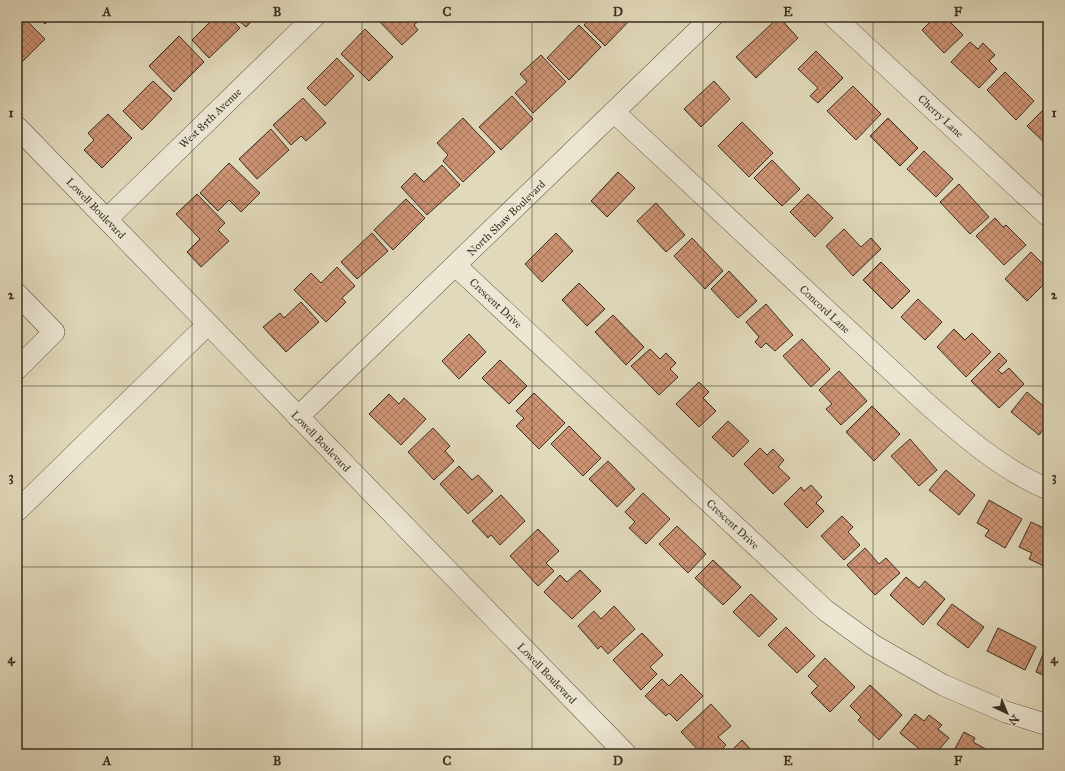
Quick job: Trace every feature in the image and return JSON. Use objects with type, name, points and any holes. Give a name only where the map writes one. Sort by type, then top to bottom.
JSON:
[{"type":"street","name":"West 85th Avenue","points":[[106,219],[314,17]]},
{"type":"street","name":"North Shaw Boulevard","points":[[298,417],[712,17]]},
{"type":"street","name":"Cherry Lane","points":[[834,17],[1048,216]]},
{"type":"street","name":"Concord Lane","points":[[614,112],[954,428],[1001,464],[1048,489]]},
{"type":"street","name":"Lowell Boulevard","points":[[17,126],[626,754]]},
{"type":"street","name":"Crescent Drive","points":[[456,266],[825,610],[874,644],[943,685],[1006,712],[1048,725]]},
{"type":"street","points":[[17,294],[54,332],[17,369]]},
{"type":"street","points":[[17,512],[208,324]]},
{"type":"building","points":[[17,17],[23,17],[45,39],[21,63],[17,59]]},
{"type":"building","points":[[38,17],[52,17],[45,24]]},
{"type":"building","points":[[215,17],[229,17],[240,28],[209,58],[192,40]]},
{"type":"building","points":[[235,17],[256,17],[246,27]]},
{"type":"building","points":[[386,17],[419,17],[421,19],[414,25],[418,30],[402,45],[380,22]]},
{"type":"building","points":[[591,17],[633,17],[605,46],[584,25]]},
{"type":"building","points":[[779,17],[798,38],[756,78],[736,57]]},
{"type":"building","points":[[935,17],[945,17],[963,35],[944,53],[922,30]]},
{"type":"building","points":[[579,25],[601,47],[569,80],[547,58]]},
{"type":"building","points":[[365,29],[393,57],[369,81],[341,54]]},
{"type":"building","points":[[179,36],[204,62],[174,92],[149,66]]},
{"type":"building","points":[[970,42],[978,49],[983,43],[995,55],[989,61],[997,69],[979,88],[951,62]]},
{"type":"building","points":[[816,51],[843,78],[818,103],[810,96],[818,88],[798,69]]},
{"type":"building","points":[[541,55],[566,82],[533,113],[515,93],[527,82],[520,74]]},
{"type":"building","points":[[337,58],[354,76],[325,106],[307,88]]},
{"type":"building","points":[[1005,72],[1034,101],[1016,120],[987,90]]},
{"type":"building","points":[[153,81],[172,99],[142,130],[123,111]]},
{"type":"building","points":[[714,81],[730,99],[701,127],[684,109]]},
{"type":"building","points":[[853,86],[881,114],[856,140],[827,111]]},
{"type":"building","points":[[512,96],[533,119],[501,150],[479,127]]},
{"type":"building","points":[[303,98],[326,123],[306,141],[301,136],[291,145],[273,125]]},
{"type":"building","points":[[1048,105],[1048,146],[1027,126]]},
{"type":"building","points":[[108,114],[132,138],[102,168],[84,150],[94,140],[88,133]]},
{"type":"building","points":[[463,118],[495,152],[463,182],[443,161],[448,155],[437,143]]},
{"type":"building","points":[[888,118],[918,148],[900,166],[870,136]]},
{"type":"building","points":[[742,122],[773,153],[749,177],[718,146]]},
{"type":"building","points":[[271,129],[289,150],[257,179],[239,159]]},
{"type":"building","points":[[924,151],[953,179],[936,197],[907,169]]},
{"type":"building","points":[[772,160],[800,189],[782,206],[754,178]]},
{"type":"building","points":[[229,163],[260,193],[241,212],[229,200],[218,211],[200,193]]},
{"type":"building","points":[[442,165],[460,185],[427,215],[401,187],[415,173],[424,182]]},
{"type":"building","points":[[618,172],[635,188],[607,217],[591,201]]},
{"type":"building","points":[[959,184],[989,217],[970,234],[940,202]]},
{"type":"building","points":[[197,194],[225,223],[218,230],[229,241],[201,267],[187,252],[200,239],[176,214]]},
{"type":"building","points":[[808,194],[833,218],[815,237],[790,212]]},
{"type":"building","points":[[406,199],[425,218],[393,250],[374,230]]},
{"type":"building","points":[[656,203],[685,235],[666,252],[637,221]]},
{"type":"building","points":[[995,218],[1003,227],[1006,225],[1026,245],[1004,265],[976,236]]},
{"type":"building","points":[[844,229],[861,247],[871,238],[881,249],[853,276],[826,246]]},
{"type":"building","points":[[372,233],[388,251],[357,279],[341,262]]},
{"type":"building","points":[[556,233],[573,251],[542,282],[525,264]]},
{"type":"building","points":[[692,238],[723,271],[705,289],[674,256]]},
{"type":"building","points":[[1031,252],[1048,269],[1048,280],[1027,301],[1005,279]]},
{"type":"building","points":[[881,262],[910,291],[892,309],[863,280]]},
{"type":"building","points":[[337,267],[355,286],[342,298],[346,302],[326,322],[294,290],[311,273],[321,283]]},
{"type":"building","points":[[729,271],[757,301],[738,318],[711,289]]},
{"type":"building","points":[[579,283],[605,309],[587,326],[562,300]]},
{"type":"building","points":[[918,299],[942,322],[925,340],[901,317]]},
{"type":"building","points":[[301,302],[319,322],[286,352],[263,327],[280,313],[284,318]]},
{"type":"building","points":[[766,304],[793,335],[775,351],[766,343],[761,348],[755,342],[759,337],[746,322]]},
{"type":"building","points":[[613,315],[644,347],[626,365],[595,332]]},
{"type":"building","points":[[954,329],[965,340],[972,333],[991,352],[966,377],[937,347]]},
{"type":"building","points":[[469,334],[486,352],[459,379],[442,361]]},
{"type":"building","points":[[802,339],[830,369],[811,387],[783,356]]},
{"type":"building","points":[[650,349],[660,359],[666,353],[676,363],[670,369],[678,377],[659,395],[631,366]]},
{"type":"building","points":[[999,353],[1007,361],[998,370],[1002,374],[1009,368],[1024,384],[999,408],[971,381]]},
{"type":"building","points":[[500,360],[527,386],[509,404],[482,378]]},
{"type":"building","points":[[839,371],[867,401],[841,425],[826,409],[832,404],[819,390]]},
{"type":"building","points":[[699,382],[709,392],[703,398],[716,411],[699,427],[676,404]]},
{"type":"building","points":[[1027,392],[1048,410],[1048,424],[1039,435],[1011,412]]},
{"type":"building","points":[[534,393],[565,423],[539,449],[516,426],[524,418],[516,411]]},
{"type":"building","points":[[389,394],[399,404],[404,398],[426,419],[401,445],[369,414]]},
{"type":"building","points":[[872,406],[900,434],[874,461],[846,432]]},
{"type":"building","points":[[728,421],[749,441],[733,457],[712,437]]},
{"type":"building","points":[[569,426],[601,458],[583,476],[551,444]]},
{"type":"building","points":[[433,428],[450,446],[445,451],[454,461],[434,480],[408,452]]},
{"type":"building","points":[[910,439],[937,470],[919,486],[891,456]]},
{"type":"building","points":[[760,448],[767,455],[773,449],[784,460],[778,467],[790,478],[773,494],[744,464]]},
{"type":"building","points":[[608,461],[635,489],[617,507],[589,479]]},
{"type":"building","points":[[459,466],[472,480],[478,475],[493,491],[468,514],[440,484]]},
{"type":"building","points":[[946,470],[975,495],[959,515],[929,490]]},
{"type":"building","points":[[811,485],[822,497],[816,503],[824,511],[807,528],[784,504],[801,487],[804,491]]},
{"type":"building","points":[[643,493],[670,519],[646,544],[629,528],[635,522],[625,512]]},
{"type":"building","points":[[501,495],[525,521],[500,545],[491,535],[488,538],[472,521]]},
{"type":"building","points":[[989,500],[1022,519],[1005,548],[985,536],[989,530],[977,523]]},
{"type":"building","points":[[842,516],[853,527],[848,532],[860,545],[844,560],[821,536]]},
{"type":"building","points":[[1031,522],[1048,530],[1048,558],[1044,566],[1029,559],[1032,553],[1019,547]]},
{"type":"building","points":[[677,526],[706,554],[688,573],[659,544]]},
{"type":"building","points":[[538,529],[559,551],[546,563],[554,571],[538,586],[510,556]]},
{"type":"building","points":[[865,548],[879,564],[886,558],[900,573],[875,595],[847,565]]},
{"type":"building","points":[[713,560],[741,587],[723,605],[695,578]]},
{"type":"building","points":[[580,570],[601,591],[572,619],[544,592],[560,575],[567,582]]},
{"type":"building","points":[[906,577],[919,588],[925,581],[945,599],[923,625],[890,595]]},
{"type":"building","points":[[751,594],[777,619],[759,637],[733,612]]},
{"type":"building","points":[[952,604],[984,627],[968,648],[937,624]]},
{"type":"building","points":[[614,606],[635,629],[608,654],[601,646],[598,649],[578,626],[594,611],[601,619]]},
{"type":"building","points":[[786,627],[815,656],[797,673],[768,645]]},
{"type":"building","points":[[998,628],[1036,647],[1025,670],[987,651]]},
{"type":"building","points":[[642,633],[663,655],[650,667],[657,674],[641,690],[613,660]]},
{"type":"building","points":[[1045,649],[1048,650],[1048,677],[1036,672]]},
{"type":"building","points":[[825,658],[855,687],[830,712],[811,693],[818,686],[808,676]]},
{"type":"building","points":[[681,674],[703,696],[677,721],[669,713],[666,716],[645,696],[662,679],[669,686]]},
{"type":"building","points":[[870,685],[902,715],[879,740],[858,720],[861,717],[850,706]]},
{"type":"building","points":[[711,704],[731,726],[718,737],[726,745],[717,754],[702,754],[681,732]]},
{"type":"building","points":[[915,714],[924,721],[929,715],[942,725],[938,729],[949,738],[935,754],[921,754],[923,752],[900,733]]},
{"type":"building","points":[[964,732],[975,738],[973,742],[991,752],[990,754],[952,754]]},
{"type":"building","points":[[742,740],[755,754],[728,754]]}]
